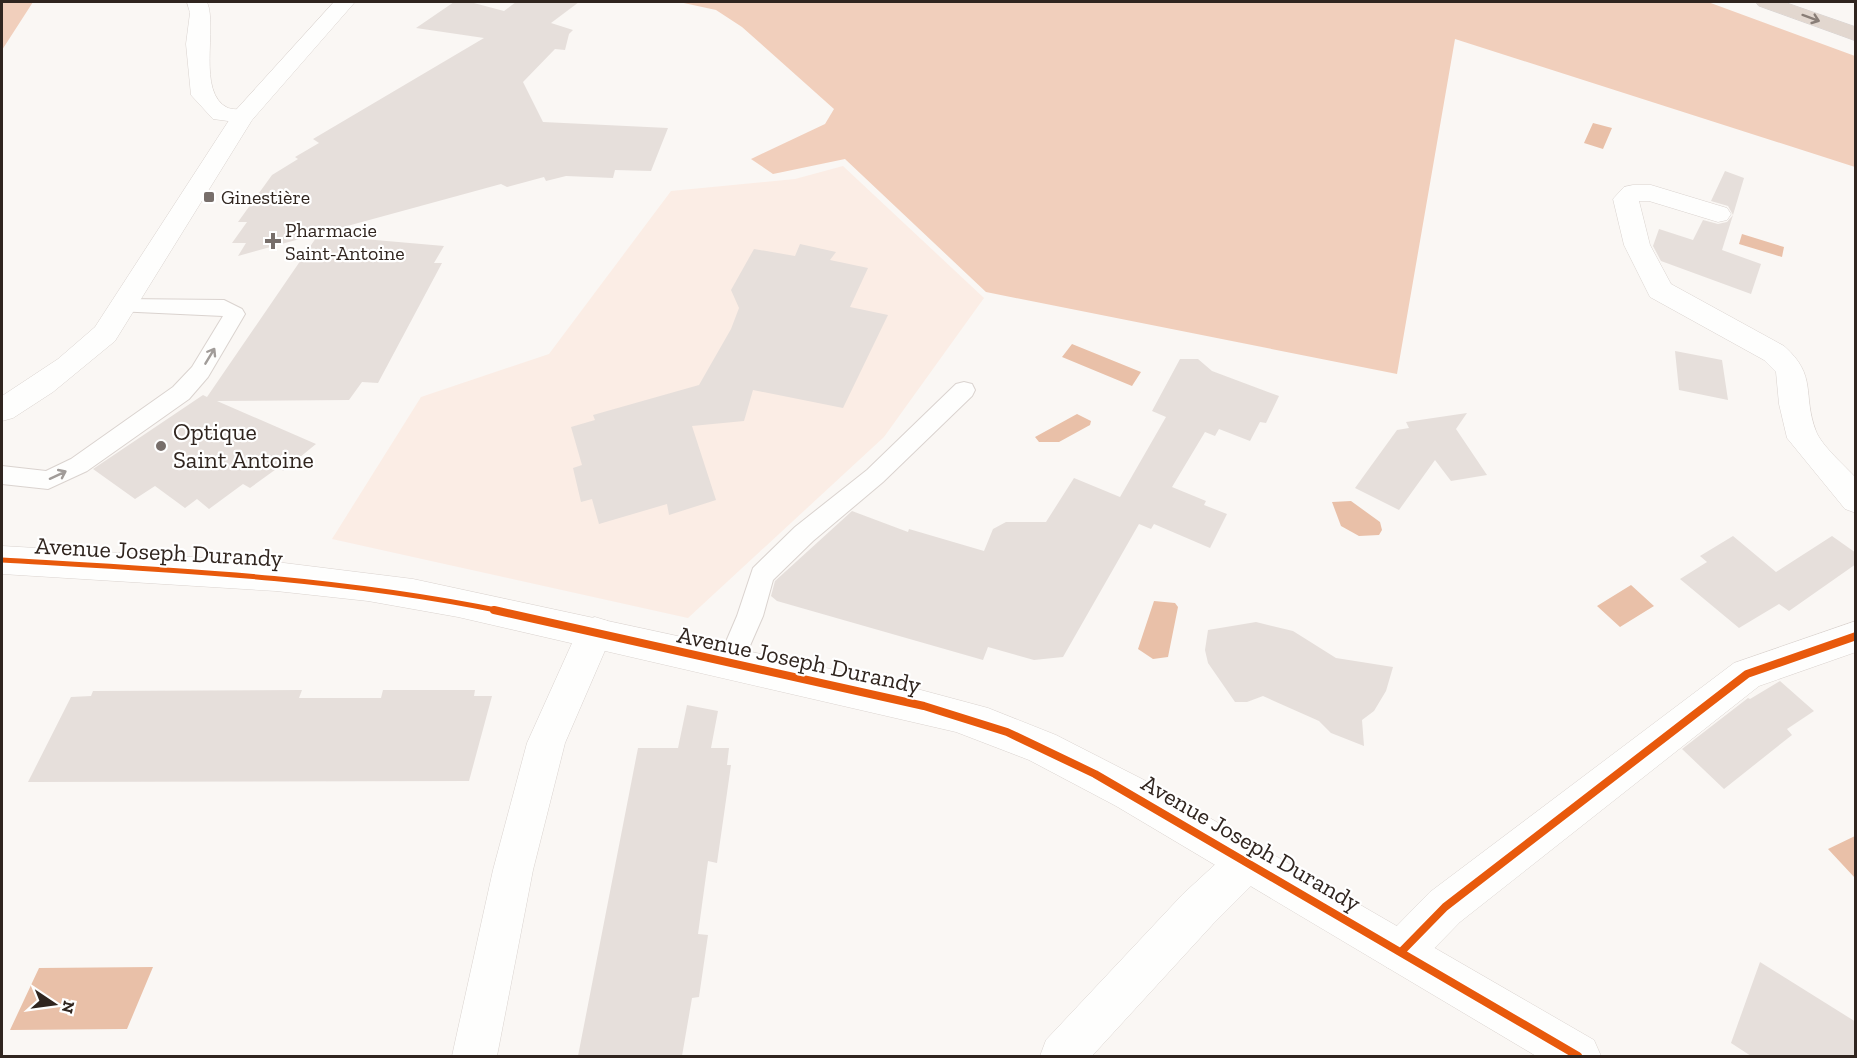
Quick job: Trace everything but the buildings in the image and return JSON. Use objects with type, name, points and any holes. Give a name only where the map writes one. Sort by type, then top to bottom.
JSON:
[{"type":"highway","points":[[1766,2],[1856,35]]},
{"type":"street","points":[[196,2],[201,13],[197,44],[202,95],[222,114],[243,116]]},
{"type":"street","points":[[2,410],[56,378],[79,360],[105,334],[243,116],[345,2]]},
{"type":"street","points":[[1718,214],[1651,193],[1633,193],[1626,199],[1637,245],[1660,290],[1774,353],[1789,367],[1802,438],[1856,500]]},
{"type":"street","name":"Avenue Joseph Durandy","points":[[2,560],[233,571],[415,595],[595,632],[729,665],[919,705],[990,726],[1057,754],[1130,793],[1578,1056]]},
{"type":"street","points":[[474,1056],[513,870],[546,743],[595,632]]},
{"type":"street","points":[[1401,952],[1445,907],[1747,674],[1856,636]]},
{"type":"street","points":[[1062,1056],[1198,909],[1248,861]]},
{"type":"lane","points":[[2,475],[48,480],[79,465],[181,393],[200,372],[236,314],[224,308],[123,306]]},
{"type":"lane","points":[[729,665],[750,616],[762,575],[804,534],[875,476],[964,390]]},
{"type":"shaded area","points":[[2,2],[33,2],[2,50]]},
{"type":"shaded area","points":[[679,2],[1708,2],[1855,56],[1855,167],[1455,39],[1397,374],[986,292],[845,159],[773,174],[751,159],[825,124],[834,109],[742,27],[716,10]]},
{"type":"shaded area","points":[[1593,123],[1612,128],[1603,149],[1584,143]]},
{"type":"shaded area","points":[[843,166],[984,298],[884,437],[688,618],[332,539],[421,397],[549,354],[671,191],[795,179]]},
{"type":"shaded area","points":[[1742,234],[1784,247],[1782,257],[1739,244]]},
{"type":"shaded area","points":[[1072,344],[1141,372],[1132,386],[1062,357]]},
{"type":"shaded area","points":[[1077,414],[1091,421],[1090,425],[1059,442],[1039,442],[1035,437]]},
{"type":"shaded area","points":[[1351,501],[1380,522],[1382,530],[1379,535],[1359,536],[1341,526],[1332,502]]},
{"type":"shaded area","points":[[1631,585],[1654,606],[1620,627],[1597,606]]},
{"type":"shaded area","points":[[1154,601],[1175,603],[1178,607],[1168,657],[1153,659],[1138,649]]},
{"type":"shaded area","points":[[1855,836],[1856,878],[1828,849]]},
{"type":"shaded area","points":[[153,967],[127,1029],[10,1030],[39,968]]},
{"type":"cycle path","points":[[2,560],[276,577],[413,594],[458,602],[727,664],[924,706],[988,725],[1043,747],[1130,793],[1578,1056]]},
{"type":"cycle path","points":[[1401,952],[1445,907],[1747,674],[1856,636]]},
{"type":"place","name":"Ginestière","points":[[209,197]]},
{"type":"place","name":"Pharmacie Saint-Antoine","points":[[273,241]]},
{"type":"place","name":"Optique Saint Antoine","points":[[161,446]]}]
